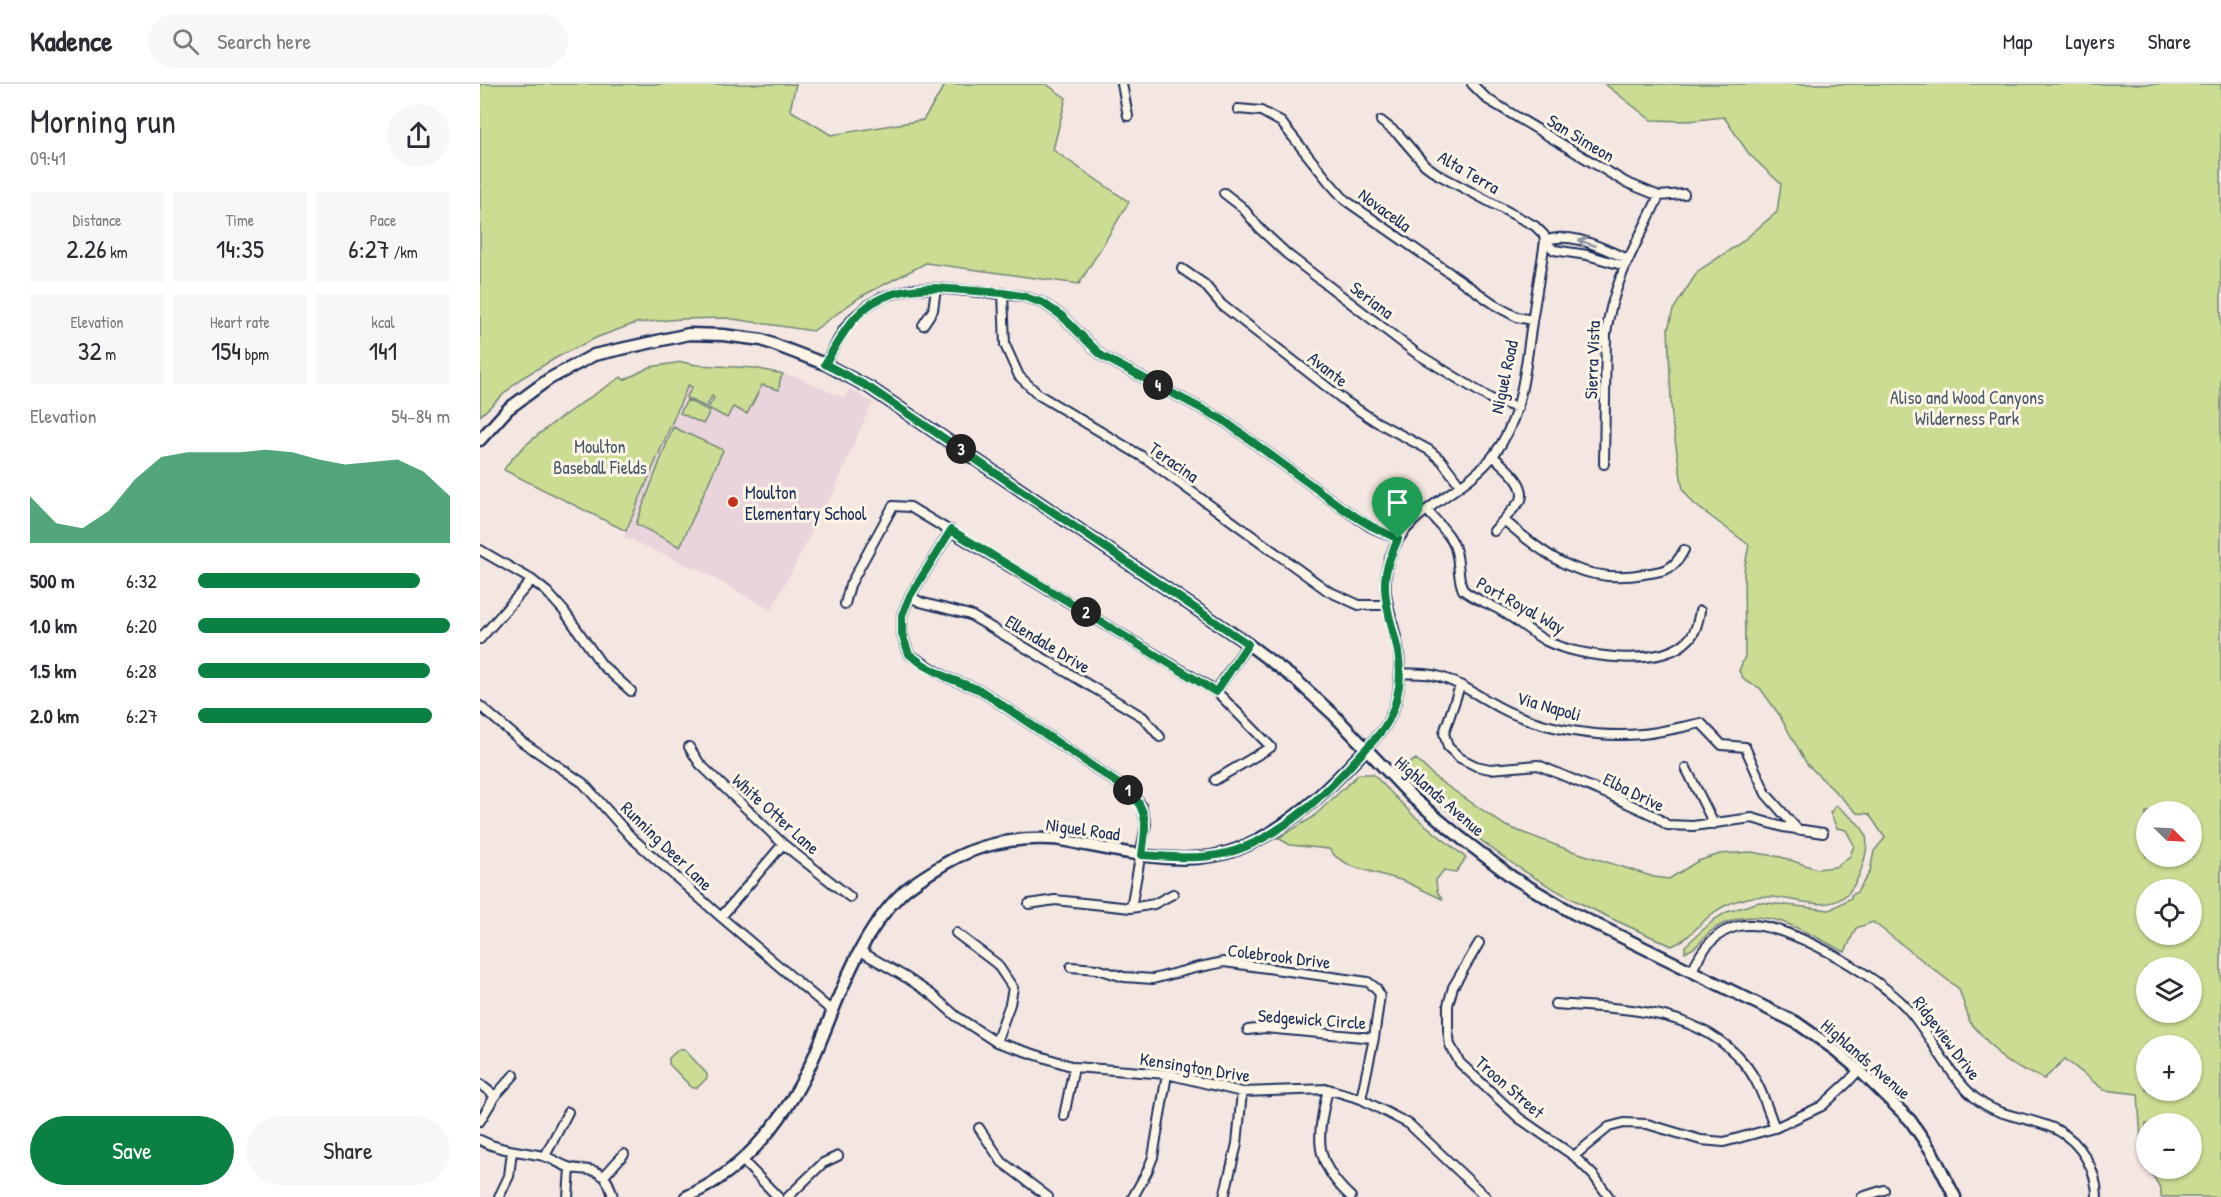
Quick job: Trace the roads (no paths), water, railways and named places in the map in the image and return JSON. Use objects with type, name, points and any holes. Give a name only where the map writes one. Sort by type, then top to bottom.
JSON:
[{"type":"main road","name":"Highlands Avenue","points":[[480,440],[508,409],[524,397],[549,379],[594,355],[689,334],[762,340],[825,364],[870,388],[1248,644],[1296,680],[1334,715],[1413,798],[1512,877],[1573,913],[1797,1023],[1859,1070],[1910,1120],[1932,1152],[1955,1197]]},
{"type":"main road","name":"Niguel Road","points":[[686,1197],[713,1184],[742,1160],[771,1130],[792,1100],[815,1054],[860,951],[879,920],[902,893],[946,863],[968,852],[1022,839],[1052,839],[1142,855],[1189,859],[1237,850],[1272,834],[1330,788],[1365,750]]},
{"type":"street","points":[[1122,84],[1128,116]]},
{"type":"street","name":"San Simeon","points":[[1472,84],[1486,99],[1625,182],[1659,196],[1684,194]]},
{"type":"street","name":"Novacella","points":[[1238,109],[1261,111],[1281,122],[1345,200],[1500,308],[1517,317],[1532,320]]},
{"type":"street","name":"Alta Terra","points":[[1382,121],[1433,171],[1535,226],[1554,250],[1626,262]]},
{"type":"street","name":"Seriana","points":[[1224,193],[1242,207],[1259,228],[1287,254],[1416,353],[1491,399],[1518,408]]},
{"type":"street","name":"Sierra Vista","points":[[1604,464],[1606,334],[1613,295],[1626,262],[1639,241],[1659,196]]},
{"type":"street","points":[[1545,241],[1556,236],[1575,240],[1626,262]]},
{"type":"street","name":"Niguel Road","points":[[1365,750],[1387,724],[1393,710],[1400,674],[1396,637],[1387,605],[1386,572],[1398,539],[1409,524],[1473,476],[1493,456],[1506,435],[1518,408],[1545,241]]},
{"type":"street","name":"Avante","points":[[1182,269],[1204,284],[1222,305],[1345,401],[1375,421],[1429,450],[1443,461],[1460,484]]},
{"type":"street","points":[[924,325],[933,310],[936,288]]},
{"type":"street","points":[[825,364],[844,329],[867,306],[898,291],[936,288],[1022,296],[1043,303],[1062,316],[1102,356],[1223,420],[1345,510],[1398,539]]},
{"type":"street","name":"Teracina","points":[[1003,293],[1005,345],[1019,376],[1039,395],[1148,460],[1328,591],[1359,605],[1387,605]]},
{"type":"street","points":[[1493,456],[1521,487],[1523,494],[1521,500],[1494,531]]},
{"type":"street","points":[[845,604],[850,585],[893,506],[910,507],[1216,692],[1271,747],[1215,780]]},
{"type":"street","name":"Port Royal Way","points":[[1427,510],[1452,541],[1463,590],[1499,609],[1552,643],[1588,654],[1606,656],[1643,657],[1665,653],[1678,649],[1689,640],[1695,630],[1700,611]]},
{"type":"street","points":[[1504,520],[1536,548],[1553,559],[1576,569],[1609,576],[1626,577],[1664,571],[1677,563],[1684,550]]},
{"type":"street","points":[[951,530],[910,596],[902,615],[902,634],[909,654],[948,678],[980,690],[1132,793],[1141,805],[1146,824],[1131,908]]},
{"type":"street","points":[[480,550],[532,580],[547,592],[564,611],[602,666],[630,691]]},
{"type":"street","points":[[480,639],[532,580]]},
{"type":"street","name":"Ellendale Drive","points":[[910,596],[920,602],[970,615],[1143,717],[1160,737]]},
{"type":"street","points":[[1216,692],[1248,644]]},
{"type":"street","name":"Via Napoli","points":[[1400,674],[1433,675],[1512,713],[1558,728],[1605,735],[1644,734],[1701,723],[1722,745],[1745,747],[1766,794],[1798,830]]},
{"type":"street","name":"Elba Drive","points":[[1460,686],[1444,733],[1445,740],[1448,747],[1460,758],[1476,766],[1490,769],[1538,765],[1612,796],[1654,816],[1666,825],[1714,824],[1752,818],[1798,830],[1823,833]]},
{"type":"street","name":"Running Deer Lane","points":[[480,706],[521,741],[583,783],[631,837],[720,917],[832,1011]]},
{"type":"street","name":"White Otter Lane","points":[[689,747],[700,764],[783,844],[850,897]]},
{"type":"street","points":[[1686,768],[1714,824]]},
{"type":"street","points":[[720,917],[783,844]]},
{"type":"street","points":[[1029,904],[1055,900],[1131,908],[1154,904],[1173,894]]},
{"type":"street","name":"Ridgeview Drive","points":[[1692,971],[1698,956],[1712,940],[1740,925],[1761,924],[1782,930],[1850,963],[1883,986],[1904,1005],[1922,1026],[1958,1080],[1973,1097],[1990,1108],[2048,1124],[2067,1135],[2081,1149],[2091,1166],[2097,1197]]},
{"type":"street","points":[[956,933],[997,963],[1013,988],[1010,1004],[996,1042]]},
{"type":"street","name":"Troon Street","points":[[1479,943],[1453,987],[1448,1005],[1450,1045],[1460,1062],[1520,1118],[1574,1156],[1594,1176],[1610,1197]]},
{"type":"street","name":"Kensington Drive","points":[[860,951],[931,994],[956,1016],[996,1042],[1074,1067],[1167,1074],[1242,1092],[1328,1089],[1361,1099],[1409,1125],[1486,1197]]},
{"type":"street","name":"Colebrook Drive","points":[[1071,968],[1097,969],[1124,977],[1153,979],[1224,962],[1368,982],[1376,988],[1380,995],[1374,1038]]},
{"type":"street","points":[[1555,1004],[1650,1012],[1691,1024],[1712,1034],[1744,1062],[1756,1081],[1775,1128]]},
{"type":"street","name":"Sedgewick Circle","points":[[1248,1030],[1265,1028],[1374,1038]]},
{"type":"street","points":[[1361,1099],[1374,1038]]},
{"type":"street","points":[[1064,1116],[1074,1067]]},
{"type":"street","points":[[1574,1156],[1609,1127],[1624,1124],[1647,1124],[1701,1140],[1725,1142],[1775,1128],[1822,1106],[1859,1070]]},
{"type":"street","points":[[1133,1197],[1153,1157],[1167,1074]]},
{"type":"street","points":[[480,1120],[495,1096],[514,1076]]},
{"type":"street","points":[[480,1084],[495,1096]]},
{"type":"street","points":[[1328,1089],[1319,1130],[1321,1150],[1326,1170],[1351,1197]]},
{"type":"street","points":[[1224,1197],[1237,1144],[1242,1092]]},
{"type":"street","points":[[545,1156],[568,1112]]},
{"type":"street","points":[[979,1128],[1002,1162],[1048,1197]]},
{"type":"street","points":[[480,1140],[490,1146],[545,1156],[570,1168],[588,1169],[604,1176],[613,1197]]},
{"type":"street","points":[[500,1197],[509,1176],[512,1151]]},
{"type":"street","points":[[604,1176],[624,1154]]},
{"type":"street","points":[[788,1197],[823,1163],[838,1156]]},
{"type":"street","points":[[742,1160],[778,1197]]},
{"type":"street","points":[[568,1197],[570,1168]]},
{"type":"street","points":[[1862,1197],[1884,1190]]},
{"type":"place","name":"Moulton Elementary School","points":[[733,502]]},
{"type":"park label","name":"Aliso and Wood Canyons Wilderness Park","points":[[1967,407]]},
{"type":"park label","name":"Moulton Baseball Fields","points":[[600,456]]}]
